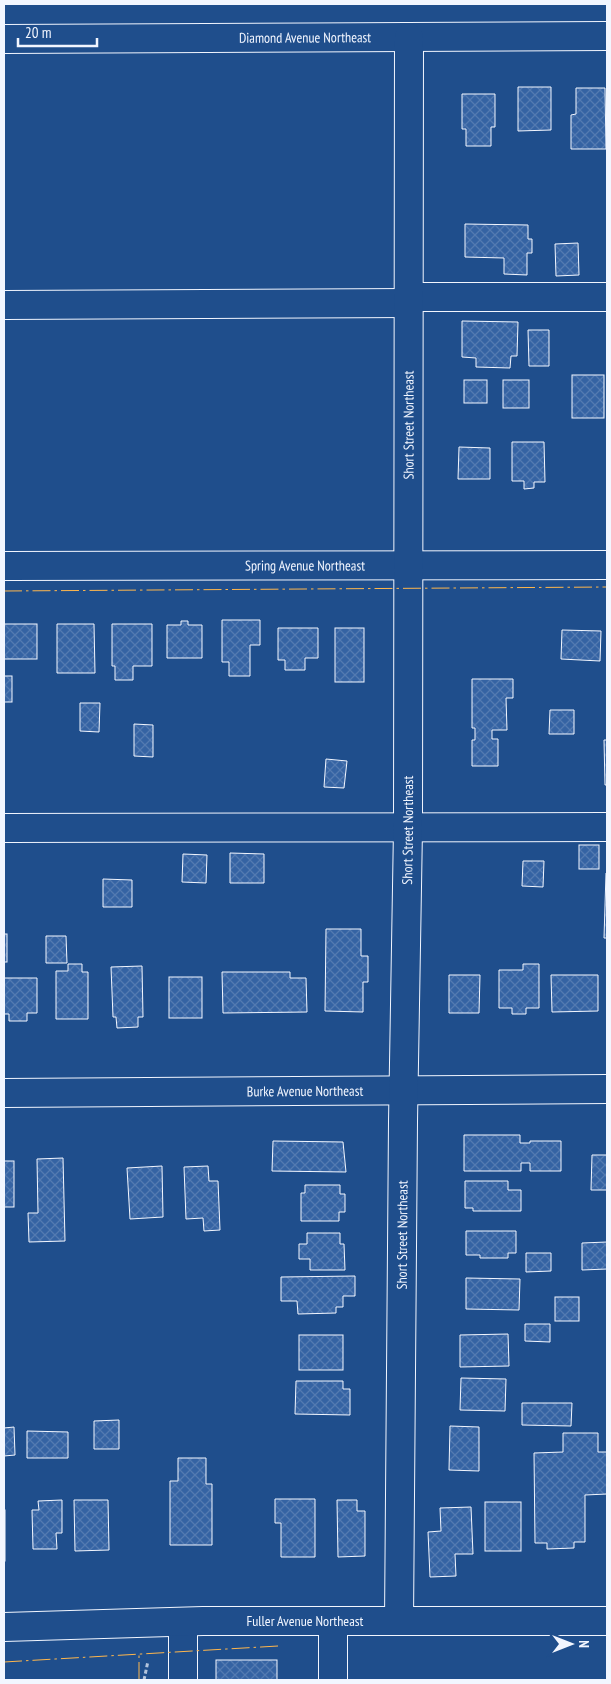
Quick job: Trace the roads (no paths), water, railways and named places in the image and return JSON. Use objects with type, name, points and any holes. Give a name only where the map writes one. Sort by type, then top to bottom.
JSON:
[{"type":"street","name":"Diamond Avenue Northeast","points":[[4,39],[607,36]]},
{"type":"street","name":"Short Street Northeast","points":[[399,1621],[408,828],[409,38]]},
{"type":"street","points":[[4,305],[607,297]]},
{"type":"street","name":"Spring Avenue Northeast","points":[[4,566],[607,566]]},
{"type":"street","points":[[4,828],[607,827]]},
{"type":"street","name":"Burke Avenue Northeast","points":[[4,1093],[607,1089]]},
{"type":"street","points":[[333,1621],[333,1680]]},
{"type":"street","name":"Fuller Avenue Northeast","points":[[4,1627],[183,1622],[607,1621]]},
{"type":"street","points":[[183,1622],[183,1680]]}]
